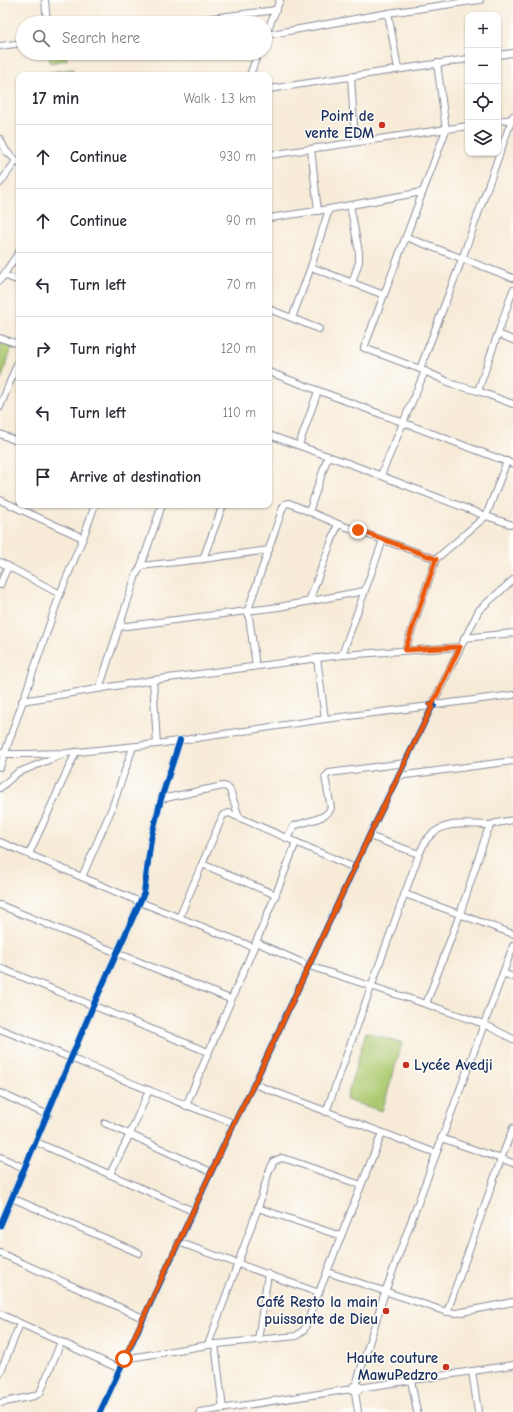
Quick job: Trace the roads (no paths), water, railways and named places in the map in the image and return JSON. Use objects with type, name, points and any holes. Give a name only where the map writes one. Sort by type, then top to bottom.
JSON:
[{"type":"street","points":[[45,0],[47,16]]},
{"type":"street","points":[[272,19],[280,0]]},
{"type":"street","points":[[272,35],[388,13],[480,0]]},
{"type":"street","points":[[228,16],[276,10]]},
{"type":"street","points":[[388,13],[398,69]]},
{"type":"street","points":[[0,46],[16,44]]},
{"type":"street","points":[[501,55],[513,53]]},
{"type":"street","points":[[272,89],[465,59]]},
{"type":"street","points":[[251,72],[255,60]]},
{"type":"street","points":[[437,63],[446,130],[364,348],[422,370],[455,385],[478,391],[513,404]]},
{"type":"street","points":[[351,76],[355,142]]},
{"type":"street","points":[[501,120],[513,118]]},
{"type":"street","points":[[381,475],[404,422],[513,118]]},
{"type":"street","points":[[272,155],[465,127]]},
{"type":"street","points":[[0,139],[6,151],[16,161]]},
{"type":"street","points":[[312,149],[318,211]]},
{"type":"street","points":[[0,183],[16,163]]},
{"type":"street","points":[[272,218],[330,209],[422,192]]},
{"type":"street","points":[[350,205],[359,252],[359,262],[352,283]]},
{"type":"street","points":[[292,318],[311,268],[330,209]]},
{"type":"street","points":[[406,237],[513,278]]},
{"type":"street","points":[[16,257],[2,278],[16,280]]},
{"type":"street","points":[[311,268],[384,295]]},
{"type":"street","points":[[478,391],[513,290]]},
{"type":"street","points":[[272,310],[319,329]]},
{"type":"street","points":[[498,334],[513,340]]},
{"type":"street","points":[[0,338],[16,343]]},
{"type":"street","points":[[0,407],[16,367]]},
{"type":"street","points":[[272,373],[510,463],[486,516],[436,559],[405,650]]},
{"type":"street","points":[[299,446],[318,391]]},
{"type":"street","points":[[0,434],[16,441]]},
{"type":"street","points":[[272,436],[381,475],[513,525]]},
{"type":"street","points":[[309,512],[328,456]]},
{"type":"street","points":[[0,500],[16,505]]},
{"type":"street","points":[[256,666],[248,610],[283,506],[285,504],[289,503],[338,524],[436,559]]},
{"type":"street","points":[[26,508],[83,538]]},
{"type":"street","points":[[0,767],[3,753],[60,594],[94,508]]},
{"type":"street","points":[[99,688],[136,575],[141,566],[161,508]]},
{"type":"street","points":[[203,559],[222,508]]},
{"type":"street","points":[[309,601],[338,524]]},
{"type":"street","points":[[342,654],[383,540]]},
{"type":"street","points":[[141,566],[269,550]]},
{"type":"street","points":[[0,562],[60,594]]},
{"type":"street","points":[[0,585],[8,566]]},
{"type":"street","points":[[100,1412],[178,1242],[464,638],[482,606],[513,580]]},
{"type":"street","points":[[119,627],[279,606],[364,591]]},
{"type":"street","points":[[464,638],[513,633]]},
{"type":"street","points":[[22,701],[152,680],[342,654],[460,647]]},
{"type":"street","points":[[317,658],[325,719]]},
{"type":"street","points":[[152,680],[156,744]]},
{"type":"street","points":[[3,753],[67,753],[156,744],[325,719],[513,696]]},
{"type":"street","points":[[0,1226],[2,1214],[12,1198],[93,1006],[144,893],[151,839],[161,799],[180,740]]},
{"type":"street","points":[[82,877],[112,808],[133,746]]},
{"type":"street","points":[[29,854],[76,752]]},
{"type":"street","points":[[0,788],[17,773],[67,753]]},
{"type":"street","points":[[398,776],[513,761]]},
{"type":"street","points":[[287,838],[294,826],[329,813],[331,808],[325,777],[329,773],[404,763]]},
{"type":"street","points":[[161,799],[223,786],[230,790],[239,817]]},
{"type":"street","points":[[180,916],[223,815],[229,813],[355,868]]},
{"type":"street","points":[[326,1112],[419,854],[428,838],[441,828],[450,825],[491,825],[513,820]]},
{"type":"street","points":[[426,1004],[460,914],[487,832],[491,825]]},
{"type":"street","points":[[369,836],[419,854]]},
{"type":"street","points":[[0,842],[140,902],[309,966],[484,1024],[513,1039]]},
{"type":"street","points":[[186,1106],[230,999],[276,895],[296,842]]},
{"type":"street","points":[[202,864],[276,895]]},
{"type":"street","points":[[405,894],[513,934]]},
{"type":"street","points":[[0,905],[230,999]]},
{"type":"street","points":[[358,1412],[355,1388],[384,1292],[513,946]]},
{"type":"street","points":[[0,968],[208,1052]]},
{"type":"street","points":[[503,973],[513,977]]},
{"type":"street","points":[[0,1029],[186,1106],[234,1123]]},
{"type":"street","points":[[254,1084],[436,1153]]},
{"type":"street","points":[[110,1174],[130,1134],[149,1090]]},
{"type":"street","points":[[0,1093],[48,1115]]},
{"type":"street","points":[[105,1123],[211,1172]]},
{"type":"street","points":[[447,1312],[513,1128]]},
{"type":"street","points":[[124,1359],[215,1344],[296,1336],[304,1330],[382,1133]]},
{"type":"street","points":[[441,1138],[513,1163]]},
{"type":"street","points":[[36,1142],[193,1212]]},
{"type":"street","points":[[0,1157],[24,1168]]},
{"type":"street","points":[[208,1345],[274,1161],[282,1158],[361,1185]]},
{"type":"street","points":[[12,1198],[138,1253]]},
{"type":"street","points":[[258,1208],[341,1236]]},
{"type":"street","points":[[178,1242],[319,1292]]},
{"type":"street","points":[[0,1253],[143,1318]]},
{"type":"street","points":[[327,1272],[447,1312],[456,1313],[513,1302]]},
{"type":"street","points":[[258,1340],[268,1274]]},
{"type":"street","points":[[0,1314],[120,1368]]},
{"type":"street","points":[[0,1373],[20,1324]]},
{"type":"street","points":[[0,1403],[34,1396],[40,1393],[61,1342]]},
{"type":"street","points":[[215,1344],[223,1409]]},
{"type":"street","points":[[200,1412],[513,1365]]},
{"type":"street","points":[[472,1371],[478,1412]]},
{"type":"street","points":[[411,1380],[417,1412]]},
{"type":"place","name":"Point de vente EDM","points":[[382,125]]},
{"type":"place","name":"Lycée Avedji","points":[[406,1065]]},
{"type":"place","name":"Café Resto la main puissante de Dieu","points":[[386,1311]]},
{"type":"place","name":"Haute couture MawuPedzro","points":[[446,1367]]}]
